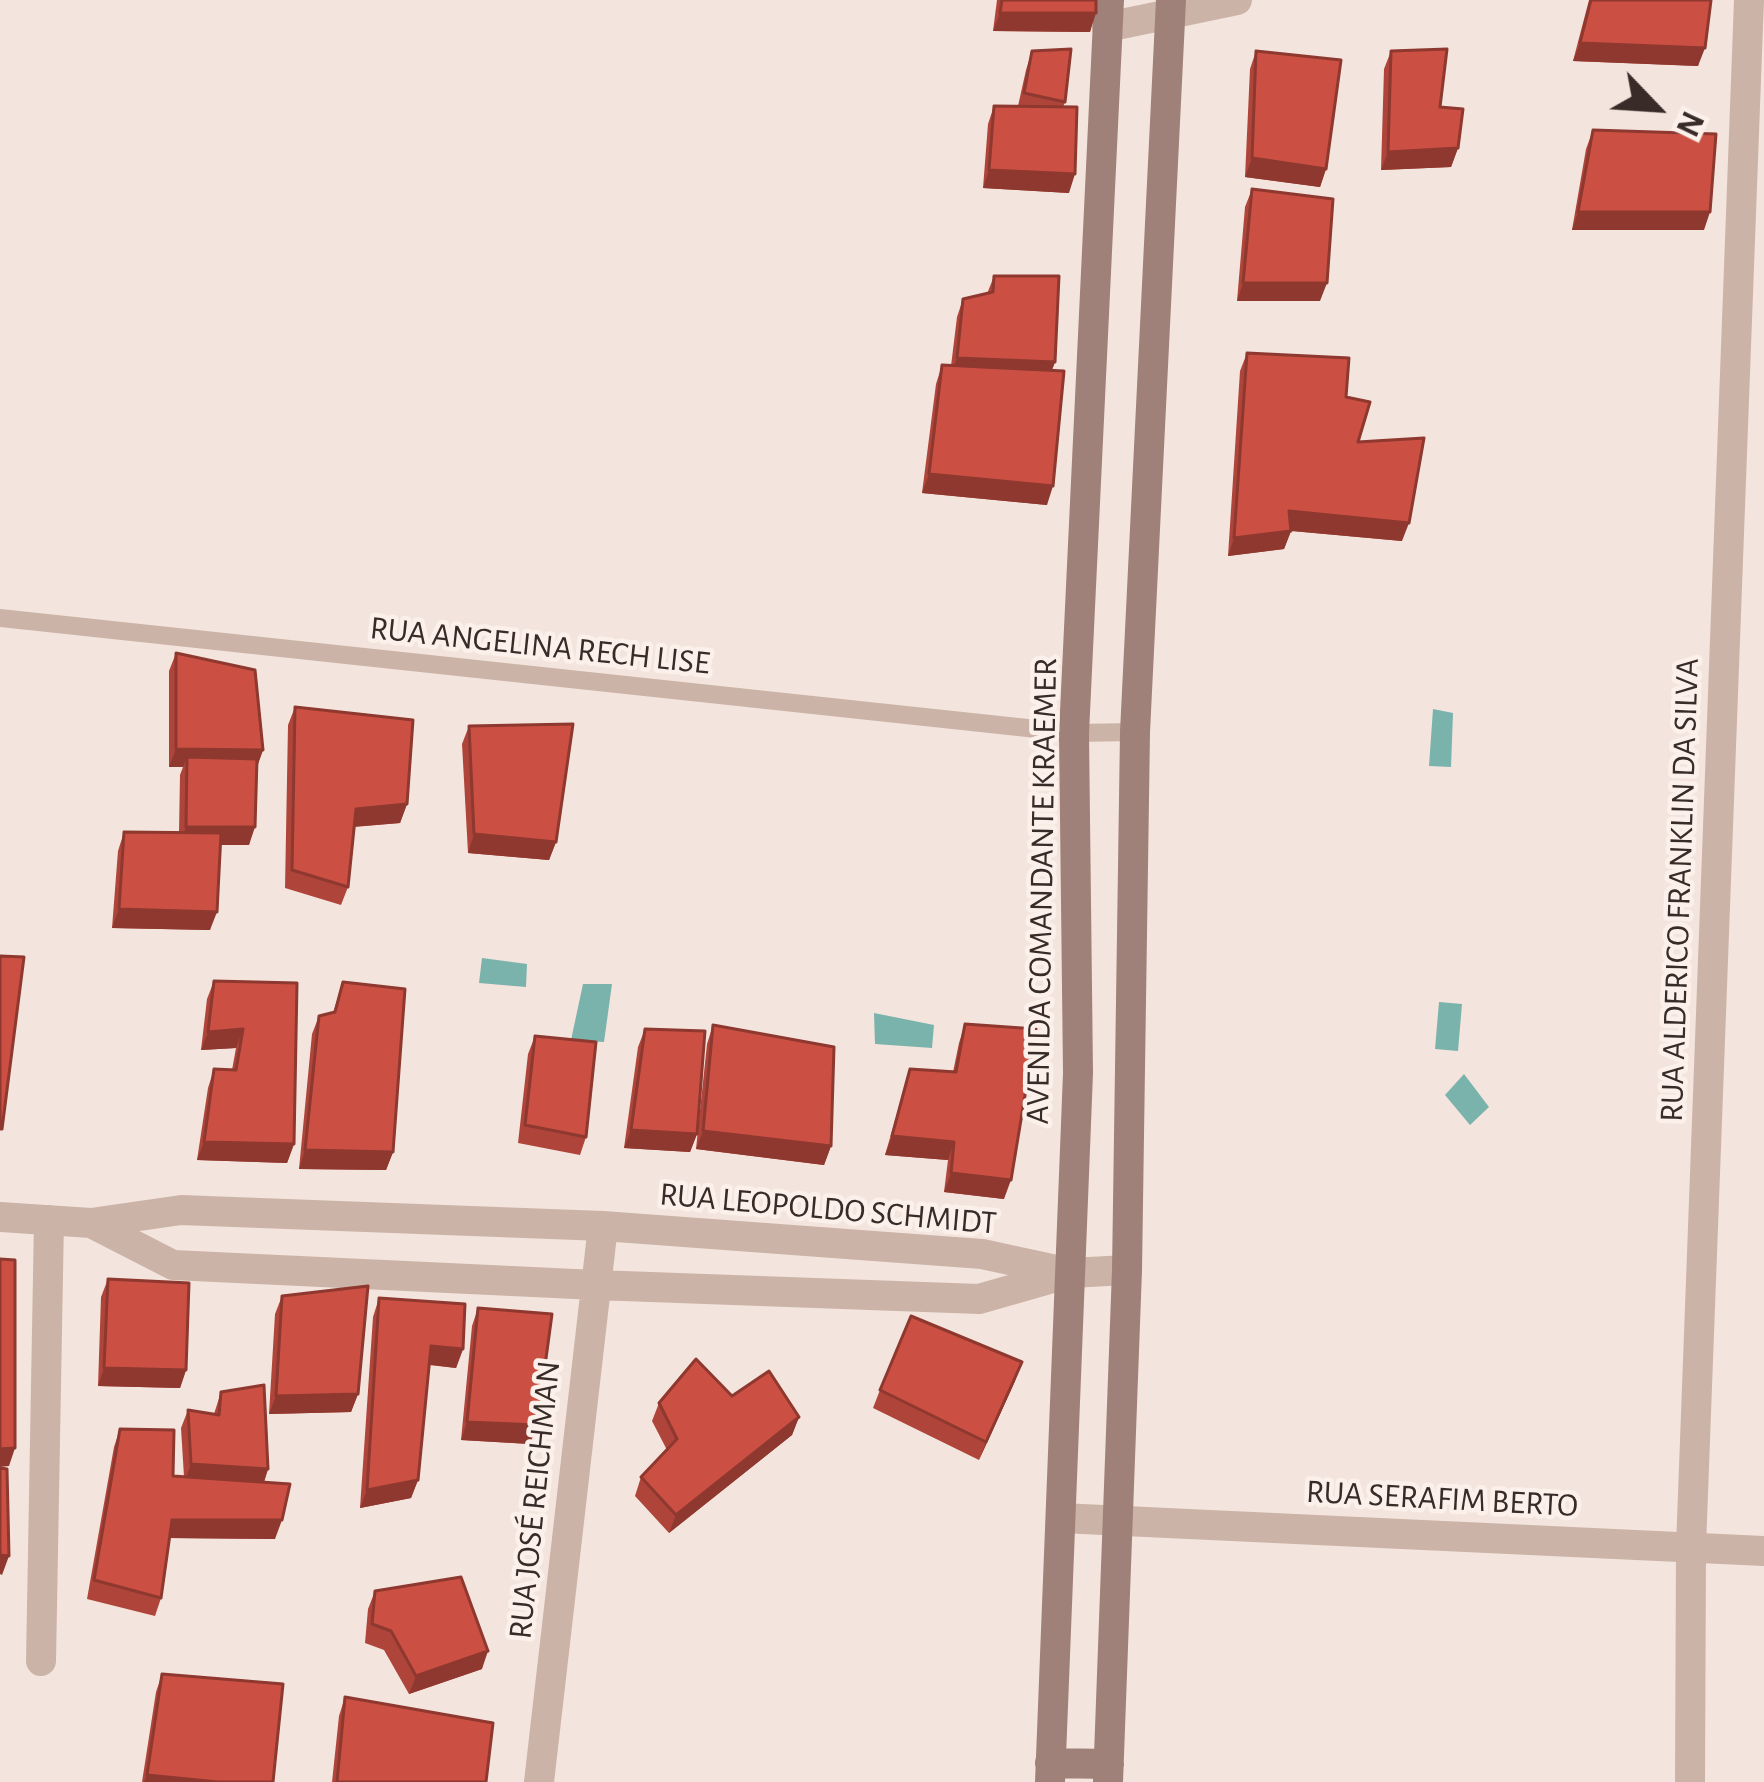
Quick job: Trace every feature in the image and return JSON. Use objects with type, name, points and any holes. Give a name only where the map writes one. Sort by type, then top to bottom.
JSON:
[{"type":"main road","points":[[1050,1772],[1109,1773],[1127,1270],[1135,732],[1170,8]]},
{"type":"main road","name":"AVENIDA COMANDANTE KRAEMER","points":[[1050,1772],[1078,1073],[1074,734],[1096,365],[1108,13]]},
{"type":"main road","points":[[1096,365],[1151,366]]},
{"type":"main road","points":[[1078,1073],[1129,1073]]},
{"type":"street","points":[[1108,13],[1237,0]]},
{"type":"street","name":"RUA ALDERICO FRANKLIN DA SILVA","points":[[1690,1782],[1691,1547],[1749,0]]},
{"type":"street","name":"RUA LEOPOLDO SCHMIDT","points":[[0,1217],[92,1223],[181,1210],[603,1226],[982,1254],[1070,1273]]},
{"type":"street","points":[[41,1660],[49,1220]]},
{"type":"street","name":"RUA LEOPOLDO SCHMIDT","points":[[92,1223],[173,1265],[979,1299],[1070,1273]]},
{"type":"street","name":"RUA JOSÉ REICHMAN","points":[[539,1782],[603,1226]]},
{"type":"street","points":[[1070,1273],[1127,1270]]},
{"type":"street","name":"RUA SERAFIM BERTO","points":[[1061,1518],[1764,1551]]},
{"type":"lane","name":"RUA ANGELINA RECH LISE","points":[[0,618],[1074,734],[1135,732]]},
{"type":"water","points":[[1433,709],[1453,713],[1451,767],[1429,766]]},
{"type":"water","points":[[482,958],[527,964],[526,987],[479,983]]},
{"type":"water","points":[[583,984],[612,984],[604,1042],[571,1040]]},
{"type":"water","points":[[1439,1002],[1462,1004],[1458,1051],[1435,1049]]},
{"type":"water","points":[[874,1013],[934,1025],[932,1048],[875,1044]]},
{"type":"water","points":[[1464,1074],[1489,1107],[1470,1125],[1445,1095]]},
{"type":"building","points":[[1002,0],[1096,0],[1096,13],[1000,13]]},
{"type":"building","points":[[1591,0],[1711,0],[1705,48],[1580,43]]},
{"type":"building","points":[[1071,49],[1065,102],[1024,93],[1032,51]]},
{"type":"building","points":[[1447,49],[1440,107],[1463,109],[1458,148],[1388,152],[1391,51]]},
{"type":"building","points":[[1256,51],[1341,60],[1326,169],[1252,158]]},
{"type":"building","points":[[994,106],[1077,107],[1075,174],[989,170]]},
{"type":"building","points":[[1593,130],[1716,134],[1710,212],[1578,212]]},
{"type":"building","points":[[1252,189],[1333,199],[1327,283],[1243,283]]},
{"type":"building","points":[[994,276],[1059,276],[1055,362],[957,358],[963,299],[993,292]]},
{"type":"building","points":[[1247,353],[1349,358],[1346,397],[1370,402],[1358,442],[1424,438],[1409,523],[1289,511],[1291,531],[1234,538]]},
{"type":"building","points":[[942,365],[1064,371],[1053,486],[929,474]]},
{"type":"building","points":[[176,653],[255,670],[263,750],[176,749]]},
{"type":"building","points":[[295,707],[413,720],[407,804],[356,809],[348,887],[292,870]]},
{"type":"building","points":[[573,724],[556,842],[474,834],[469,726]]},
{"type":"building","points":[[187,757],[257,759],[255,827],[186,827]]},
{"type":"building","points":[[124,832],[221,833],[217,912],[119,909]]},
{"type":"building","points":[[0,956],[24,957],[2,1129],[0,1129]]},
{"type":"building","points":[[214,981],[297,983],[294,1144],[204,1142],[214,1069],[236,1070],[243,1029],[208,1032]]},
{"type":"building","points":[[343,982],[405,989],[393,1152],[305,1150],[319,1016],[335,1012]]},
{"type":"building","points":[[965,1024],[1036,1029],[1011,1180],[951,1173],[954,1142],[892,1136],[910,1069],[956,1072]]},
{"type":"building","points":[[713,1025],[834,1047],[831,1146],[703,1131]]},
{"type":"building","points":[[645,1029],[705,1031],[697,1134],[631,1130]]},
{"type":"building","points":[[535,1036],[596,1042],[586,1137],[525,1125]]},
{"type":"building","points":[[0,1259],[15,1260],[15,1448],[0,1449]]},
{"type":"building","points":[[108,1279],[189,1283],[186,1370],[104,1368]]},
{"type":"building","points":[[368,1286],[358,1394],[276,1396],[282,1296]]},
{"type":"building","points":[[379,1298],[465,1304],[463,1349],[431,1346],[418,1480],[367,1490]]},
{"type":"building","points":[[478,1308],[552,1314],[537,1425],[467,1422]]},
{"type":"building","points":[[911,1316],[1022,1362],[986,1442],[880,1390]]},
{"type":"building","points":[[696,1359],[732,1396],[769,1371],[799,1417],[676,1515],[641,1477],[677,1439],[659,1403]]},
{"type":"building","points":[[264,1385],[268,1469],[191,1464],[188,1410],[219,1415],[221,1392]]},
{"type":"building","points":[[120,1429],[174,1430],[173,1476],[290,1484],[282,1520],[172,1520],[161,1598],[94,1580]]},
{"type":"building","points":[[0,1468],[7,1469],[9,1556],[0,1555]]},
{"type":"building","points":[[461,1577],[488,1651],[416,1676],[391,1631],[372,1624],[375,1591]]},
{"type":"building","points":[[162,1674],[283,1684],[273,1782],[147,1775]]},
{"type":"building","points":[[345,1697],[493,1723],[486,1782],[337,1782]]}]
